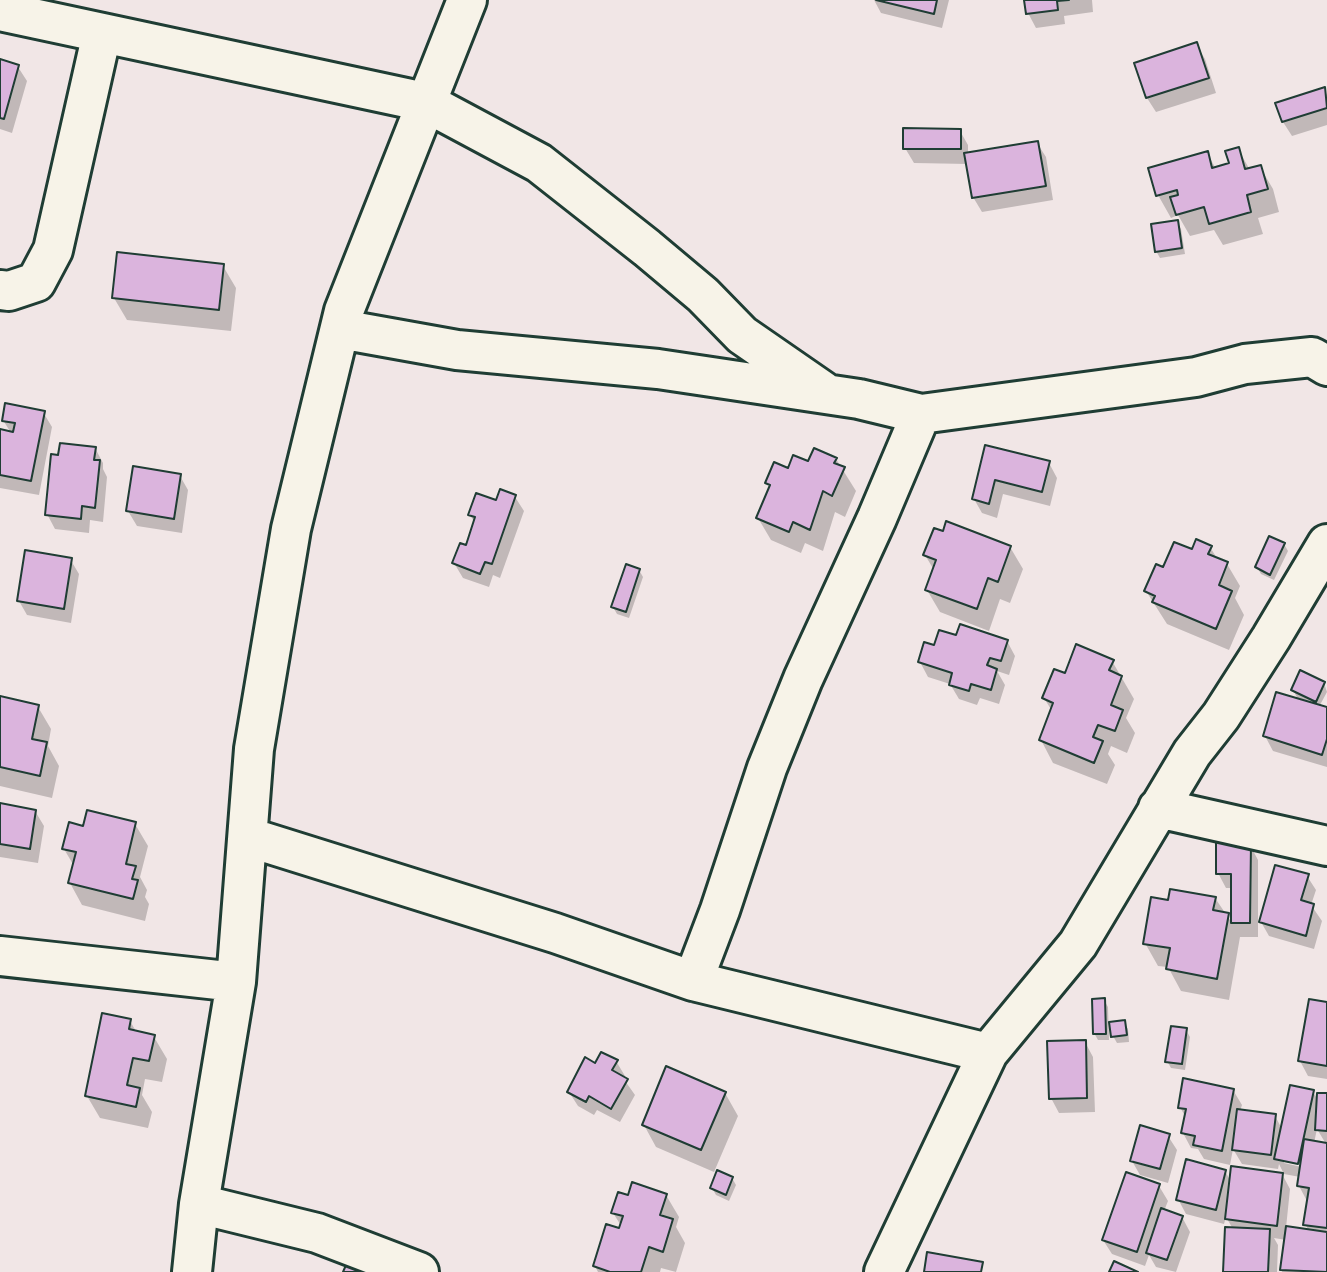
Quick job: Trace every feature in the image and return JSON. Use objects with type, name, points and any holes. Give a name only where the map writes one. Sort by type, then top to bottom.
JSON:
[{"type":"street","points":[[192,1272],[199,1204],[236,982],[254,749],[291,529],[344,311],[467,0]]},
{"type":"street","points":[[0,11],[425,102],[539,163],[647,248],[702,295],[743,335],[831,397]]},
{"type":"street","points":[[0,290],[9,291],[36,282],[52,250],[102,33]]},
{"type":"street","points":[[340,329],[457,350],[658,369],[831,397],[859,399],[921,414],[1196,377],[1245,364],[1312,357],[1327,366]]},
{"type":"street","points":[[692,981],[720,910],[766,768],[921,414]]},
{"type":"street","points":[[884,1272],[988,1053],[1078,944],[1192,753],[1221,716],[1327,544]]},
{"type":"street","points":[[1158,808],[1327,846]]},
{"type":"street","points":[[248,838],[555,933],[692,981],[988,1053]]},
{"type":"street","points":[[0,956],[236,982]]},
{"type":"street","points":[[199,1204],[317,1233],[419,1272]]},
{"type":"building","points":[[876,0],[937,0],[934,14]]},
{"type":"building","points":[[1024,0],[1069,0],[1057,1],[1058,10],[1026,14]]},
{"type":"building","points":[[1197,42],[1209,78],[1146,98],[1134,63]]},
{"type":"building","points":[[0,59],[19,65],[4,119],[0,118]]},
{"type":"building","points":[[1325,87],[1327,108],[1282,122],[1275,103]]},
{"type":"building","points":[[903,128],[961,129],[961,149],[903,149]]},
{"type":"building","points":[[1038,141],[1046,186],[972,198],[964,153]]},
{"type":"building","points":[[1239,147],[1245,169],[1261,165],[1268,189],[1247,195],[1251,212],[1209,224],[1204,207],[1176,215],[1170,197],[1178,195],[1177,190],[1156,196],[1148,168],[1208,151],[1212,168],[1229,163],[1225,151]]},
{"type":"building","points":[[1178,220],[1182,248],[1155,252],[1151,224]]},
{"type":"building","points":[[117,252],[224,264],[219,310],[112,298]]},
{"type":"building","points":[[5,403],[45,411],[31,481],[0,475],[0,429],[13,432],[15,423],[2,421]]},
{"type":"building","points":[[60,443],[96,447],[94,460],[100,460],[95,508],[82,506],[81,519],[45,515],[51,454],[58,455]]},
{"type":"building","points":[[985,445],[1050,461],[1042,492],[995,480],[989,504],[972,499]]},
{"type":"building","points":[[814,448],[837,458],[834,463],[845,467],[832,496],[823,491],[810,530],[793,522],[789,532],[756,518],[770,485],[765,483],[774,462],[788,468],[793,455],[808,461]]},
{"type":"building","points":[[133,466],[181,474],[174,519],[126,511]]},
{"type":"building","points":[[500,489],[516,495],[492,564],[485,562],[480,574],[452,563],[460,543],[466,545],[475,517],[468,515],[476,493],[496,500]]},
{"type":"building","points":[[946,521],[1011,546],[998,582],[988,578],[977,609],[925,590],[936,560],[923,555],[934,528],[943,531]]},
{"type":"building","points":[[1269,536],[1285,543],[1270,575],[1255,567]]},
{"type":"building","points":[[1196,539],[1212,546],[1208,554],[1228,562],[1219,585],[1232,591],[1216,629],[1152,602],[1155,596],[1144,591],[1156,564],[1163,567],[1174,542],[1192,549]]},
{"type":"building","points":[[25,550],[72,558],[64,609],[17,601]]},
{"type":"building","points":[[626,564],[640,569],[626,612],[611,607]]},
{"type":"building","points":[[960,624],[1008,640],[1001,661],[990,658],[987,665],[997,669],[991,690],[971,684],[969,691],[949,685],[952,673],[918,662],[924,642],[934,645],[939,630],[956,635]]},
{"type":"building","points":[[1076,644],[1114,660],[1109,670],[1122,676],[1111,705],[1123,710],[1115,731],[1098,725],[1093,737],[1103,741],[1094,763],[1039,740],[1053,703],[1042,698],[1054,669],[1065,673]]},
{"type":"building","points":[[1300,670],[1325,682],[1316,702],[1291,690]]},
{"type":"building","points":[[1276,692],[1327,707],[1327,739],[1322,755],[1263,736]]},
{"type":"building","points":[[0,696],[39,705],[32,739],[47,742],[40,776],[0,767]]},
{"type":"building","points":[[0,803],[36,810],[30,849],[0,844]]},
{"type":"building","points":[[87,810],[136,822],[126,864],[136,866],[132,879],[138,880],[133,899],[68,883],[76,852],[62,849],[69,822],[83,826]]},
{"type":"building","points":[[1216,842],[1251,843],[1250,923],[1231,923],[1231,874],[1216,874]]},
{"type":"building","points":[[1275,865],[1309,874],[1301,900],[1314,904],[1306,936],[1259,922]]},
{"type":"building","points":[[1170,889],[1216,897],[1213,910],[1229,913],[1217,979],[1166,969],[1170,948],[1143,944],[1151,897],[1168,900]]},
{"type":"building","points":[[1105,998],[1106,1034],[1093,1034],[1092,999]]},
{"type":"building","points":[[1309,999],[1327,1002],[1327,1066],[1298,1061]]},
{"type":"building","points":[[102,1013],[131,1019],[129,1029],[155,1035],[149,1061],[133,1058],[127,1085],[140,1088],[136,1107],[85,1096]]},
{"type":"building","points":[[1125,1020],[1127,1035],[1111,1037],[1109,1022]]},
{"type":"building","points":[[1171,1026],[1187,1028],[1182,1064],[1165,1062]]},
{"type":"building","points":[[1086,1040],[1087,1098],[1049,1099],[1047,1041]]},
{"type":"building","points":[[601,1052],[618,1060],[612,1070],[628,1079],[611,1109],[589,1096],[586,1102],[567,1092],[585,1057],[595,1063]]},
{"type":"building","points":[[666,1066],[726,1092],[701,1150],[642,1125]]},
{"type":"building","points":[[1183,1078],[1234,1089],[1222,1151],[1193,1145],[1195,1136],[1181,1133],[1186,1109],[1178,1108]]},
{"type":"building","points":[[1290,1085],[1314,1090],[1298,1164],[1274,1159]]},
{"type":"building","points":[[1317,1093],[1327,1093],[1327,1131],[1315,1130]]},
{"type":"building","points":[[1237,1109],[1276,1114],[1271,1155],[1232,1150]]},
{"type":"building","points":[[1140,1125],[1170,1134],[1160,1169],[1130,1161]]},
{"type":"building","points":[[1304,1139],[1327,1143],[1327,1228],[1303,1225],[1309,1188],[1297,1186]]},
{"type":"building","points":[[1186,1159],[1226,1170],[1216,1210],[1176,1200]]},
{"type":"building","points":[[1231,1166],[1283,1173],[1277,1226],[1225,1219]]},
{"type":"building","points":[[717,1170],[733,1177],[726,1195],[710,1188]]},
{"type":"building","points":[[1126,1172],[1160,1184],[1137,1252],[1102,1240]]},
{"type":"building","points":[[632,1182],[667,1194],[660,1215],[673,1219],[663,1252],[649,1247],[641,1272],[610,1272],[593,1266],[606,1224],[619,1228],[623,1216],[611,1213],[618,1192],[628,1195]]},
{"type":"building","points":[[1161,1208],[1183,1216],[1167,1260],[1146,1253]]},
{"type":"building","points":[[1286,1226],[1327,1232],[1327,1272],[1280,1270]]},
{"type":"building","points":[[1225,1227],[1270,1229],[1268,1272],[1223,1272]]},
{"type":"building","points":[[927,1252],[983,1262],[981,1272],[924,1272]]},
{"type":"building","points":[[1114,1261],[1138,1272],[1109,1272]]},
{"type":"building","points":[[346,1265],[367,1272],[343,1272]]}]
